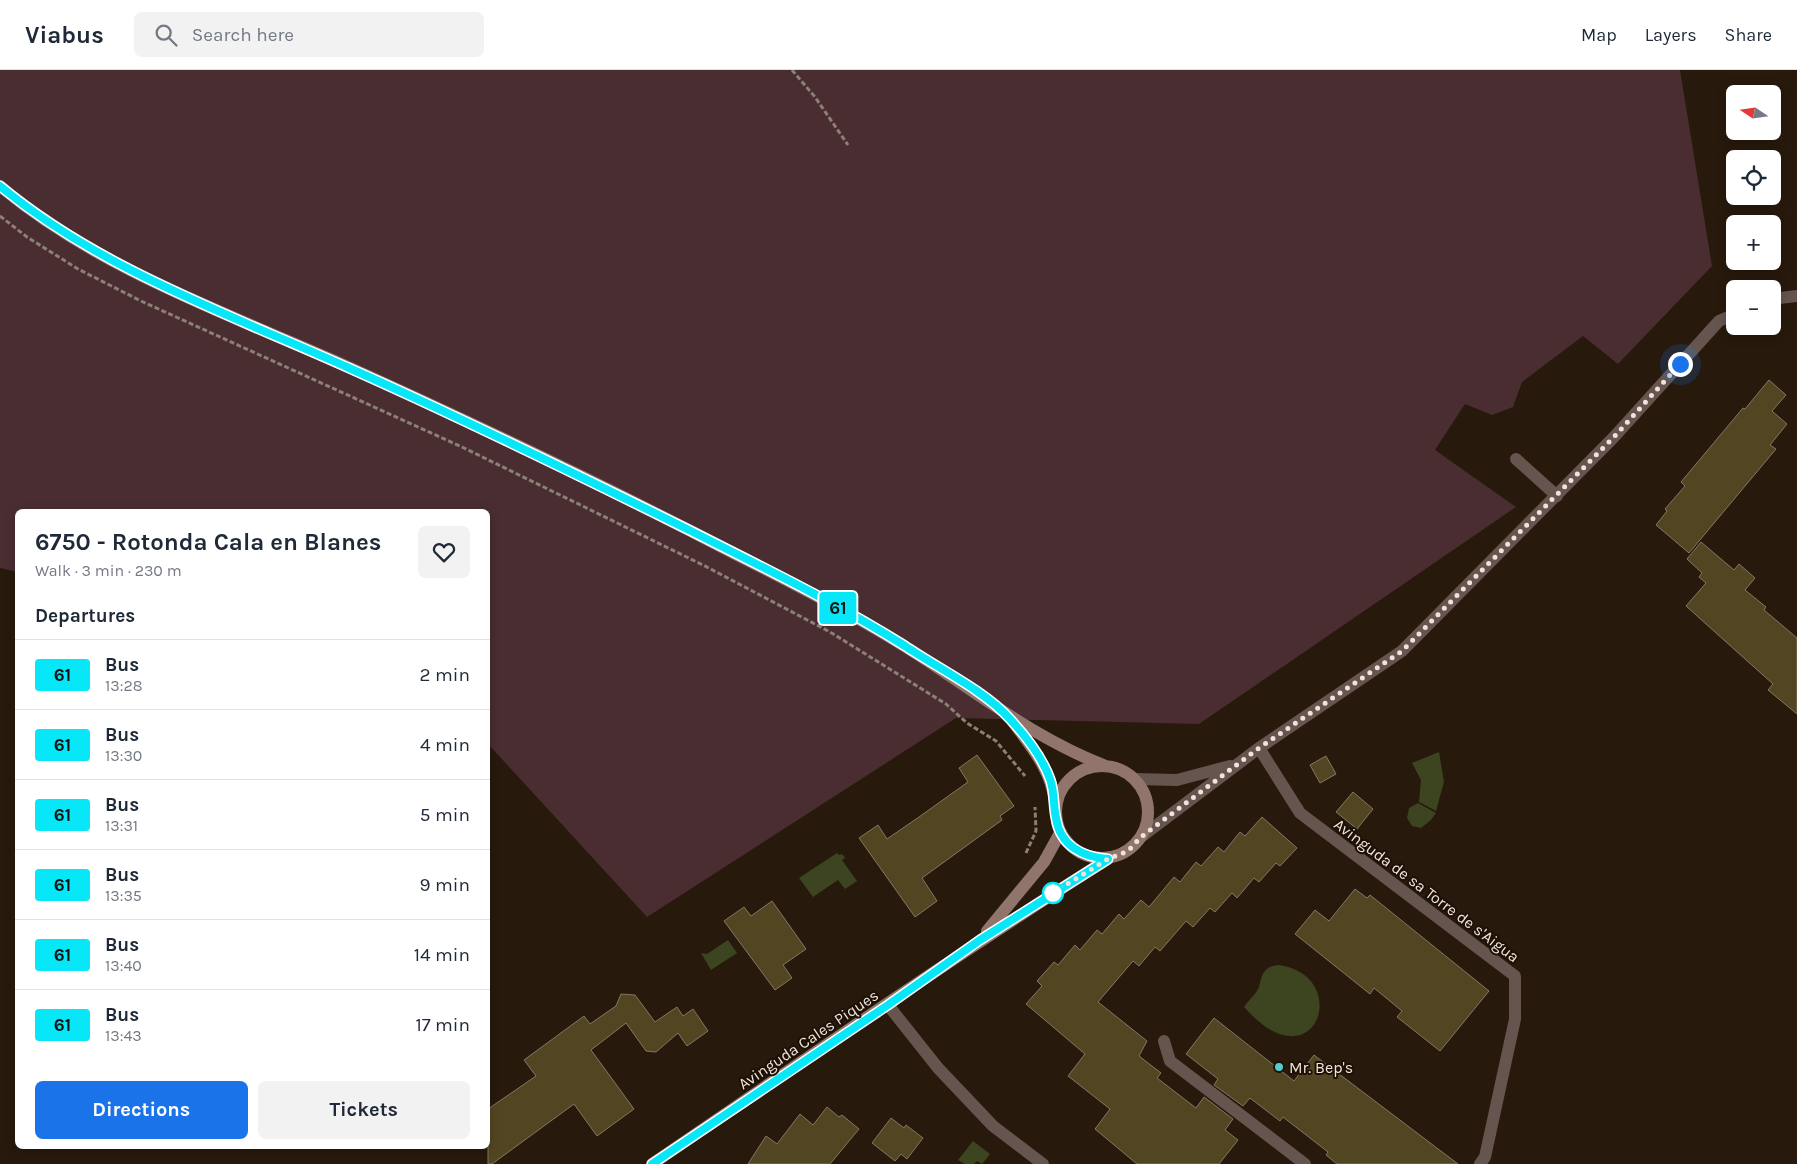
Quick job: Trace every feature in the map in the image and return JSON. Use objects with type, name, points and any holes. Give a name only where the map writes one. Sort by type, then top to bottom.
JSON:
[{"type":"street","points":[[0,186],[60,231],[147,278],[482,427],[818,597],[897,641],[982,696],[1008,716],[1082,757],[1122,770],[1135,779],[1146,796],[1148,814],[1141,837]]},
{"type":"street","points":[[1781,297],[1797,296]]},
{"type":"street","points":[[1106,766],[1095,766],[1069,778],[1057,796],[1055,816],[1060,834],[1076,852],[1090,858],[1108,859],[1128,851],[1141,837],[1259,748],[1402,651],[1557,496],[1719,321],[1726,318]]},
{"type":"street","points":[[1516,459],[1557,496]]},
{"type":"street","points":[[1008,716],[1032,748],[1048,775],[1056,809]]},
{"type":"street","name":"Avinguda de sa Torre de s'Aigua","points":[[1259,748],[1300,813],[1515,976],[1515,1019],[1485,1157],[1480,1164]]},
{"type":"street","points":[[1135,779],[1177,780],[1238,764]]},
{"type":"street","name":"Avinguda Cales Piques","points":[[980,940],[1044,862],[1060,834]]},
{"type":"street","name":"Avinguda Cales Piques","points":[[652,1164],[888,1005],[980,940],[1108,859]]},
{"type":"street","points":[[888,1005],[938,1068],[994,1126],[1043,1164]]},
{"type":"street","points":[[1164,1041],[1170,1061],[1304,1164]]},
{"type":"path","points":[[792,70],[816,97],[848,145]]},
{"type":"path","points":[[0,216],[27,237],[78,269],[141,301],[462,447],[704,565],[830,632],[946,704],[967,723],[996,741],[1020,768],[1028,781]]},
{"type":"path","points":[[1035,804],[1036,831],[1026,853],[1044,862]]},
{"type":"shaded area","points":[[0,70],[1680,70],[1712,266],[1618,364],[1583,336],[1522,382],[1513,407],[1492,415],[1465,404],[1435,450],[1516,507],[1199,724],[956,718],[647,917],[490,746],[490,509],[15,509],[15,572],[0,568]]},
{"type":"shaded area","points":[[1439,752],[1444,782],[1436,811],[1419,802],[1421,780],[1412,763]]},
{"type":"shaded area","points":[[1418,803],[1436,813],[1421,828],[1412,826],[1407,818],[1409,808]]},
{"type":"shaded area","points":[[837,853],[839,855],[842,854],[845,858],[842,860],[857,881],[845,889],[838,880],[813,897],[799,878]]},
{"type":"shaded area","points":[[728,940],[737,953],[711,970],[701,953],[707,954]]},
{"type":"shaded area","points":[[1279,965],[1302,973],[1315,988],[1320,1004],[1316,1020],[1306,1032],[1290,1036],[1269,1029],[1244,1007],[1258,989],[1264,972],[1270,967]]},
{"type":"shaded area","points":[[973,1141],[990,1154],[982,1164],[977,1161],[974,1164],[965,1164],[958,1160]]},
{"type":"building","points":[[1769,380],[1786,395],[1772,411],[1787,424],[1770,445],[1776,449],[1689,553],[1656,525],[1667,511],[1665,509],[1685,486],[1681,482]]},
{"type":"building","points":[[1701,542],[1734,570],[1739,564],[1755,578],[1745,590],[1766,607],[1764,610],[1797,638],[1797,714],[1768,690],[1773,684],[1686,606],[1706,583],[1699,577],[1702,573],[1687,559]]},
{"type":"building","points":[[977,755],[1014,806],[1000,816],[1002,820],[922,878],[937,901],[915,917],[859,838],[878,825],[887,839],[919,817],[968,782],[959,768]]},
{"type":"building","points":[[1326,756],[1336,774],[1320,783],[1310,765]]},
{"type":"building","points":[[1353,792],[1373,809],[1357,829],[1336,812]]},
{"type":"building","points":[[1262,817],[1297,848],[1280,866],[1276,863],[1259,882],[1254,878],[1237,898],[1232,893],[1215,912],[1210,908],[1193,927],[1186,921],[1160,951],[1155,947],[1139,966],[1133,961],[1098,1002],[1147,1041],[1139,1056],[1161,1073],[1157,1078],[1196,1108],[1204,1097],[1233,1119],[1225,1130],[1238,1140],[1219,1164],[1137,1164],[1095,1129],[1110,1109],[1068,1076],[1085,1054],[1026,1004],[1042,986],[1037,981],[1054,962],[1058,965],[1075,945],[1080,950],[1097,930],[1102,934],[1119,914],[1124,919],[1141,900],[1149,907],[1174,877],[1180,882],[1196,862],[1201,866],[1218,847],[1224,852],[1240,832],[1245,836]]},
{"type":"building","points":[[1355,889],[1367,898],[1370,895],[1489,991],[1440,1051],[1397,1017],[1402,1011],[1374,988],[1370,994],[1295,934],[1315,910],[1329,921]]},
{"type":"building","points":[[772,901],[806,949],[783,965],[792,978],[775,990],[724,921],[744,907],[751,916]]},
{"type":"building","points":[[621,994],[635,995],[655,1022],[677,1007],[683,1016],[693,1009],[708,1031],[687,1046],[678,1033],[656,1052],[646,1051],[626,1023],[591,1050],[634,1109],[597,1136],[574,1104],[492,1164],[488,1164],[490,1108],[536,1076],[524,1060],[584,1016],[590,1024],[616,1006]]},
{"type":"building","points":[[1214,1018],[1294,1081],[1314,1055],[1458,1164],[1337,1164],[1326,1155],[1328,1152],[1283,1117],[1280,1121],[1250,1098],[1243,1106],[1214,1085],[1218,1079],[1186,1054]]},
{"type":"building","points":[[827,1107],[839,1117],[842,1115],[859,1129],[830,1164],[748,1164],[766,1136],[777,1144],[800,1114],[813,1125]]},
{"type":"building","points":[[891,1118],[904,1128],[906,1125],[923,1138],[907,1159],[901,1154],[895,1161],[872,1143]]},
{"type":"bus line","name":"61","points":[[0,186],[60,231],[147,278],[482,427],[739,555],[897,641],[982,696],[1008,716],[1032,748],[1048,775],[1054,794],[1055,816],[1060,834],[1076,852],[1090,858],[1108,859],[980,940],[888,1005],[652,1164]]},
{"type":"place","name":"Mr. Bep's","points":[[1279,1067]]},
{"type":"route","points":[[1053,893],[1108,859],[1128,851],[1141,837],[1259,748],[1402,651],[1557,496],[1680,364]]}]
